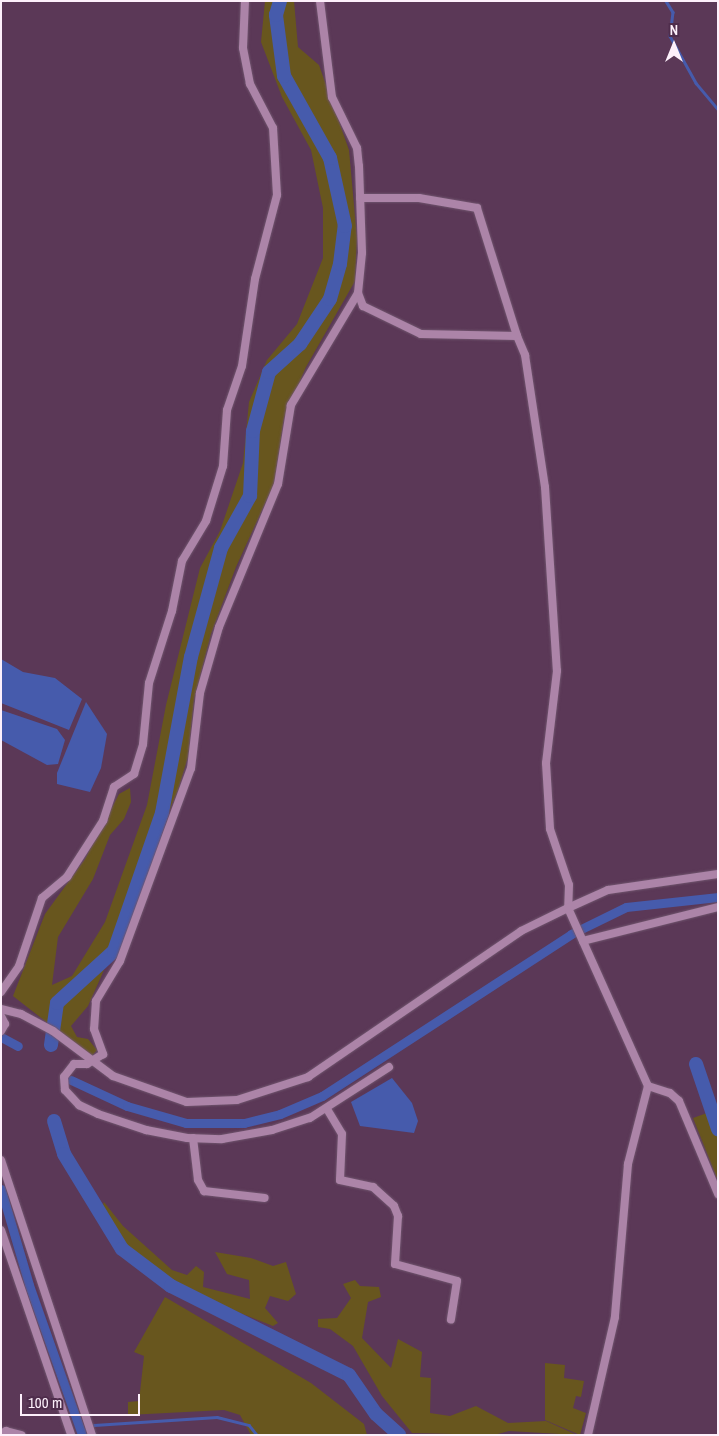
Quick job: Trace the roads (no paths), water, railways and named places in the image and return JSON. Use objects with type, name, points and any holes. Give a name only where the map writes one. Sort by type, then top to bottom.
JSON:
[{"type":"street","points":[[1,992],[19,966],[42,898],[72,869],[103,821],[114,787],[134,774],[143,744],[149,683],[172,611],[182,561],[206,520],[223,466],[227,410],[242,366],[255,279],[277,195],[272,128],[250,84],[243,48],[245,1]]},
{"type":"street","points":[[320,1],[332,97],[357,148],[362,253],[358,293],[291,405],[278,484],[219,627],[200,693],[192,768],[120,961],[96,1000],[94,1029],[103,1054],[90,1062],[74,1064],[64,1077],[65,1090],[79,1105],[124,1124],[193,1138],[234,1138],[272,1130],[327,1109],[389,1067]]},
{"type":"street","points":[[360,198],[419,198],[477,208],[517,336],[525,355],[545,487],[557,691],[546,763],[550,829],[569,885],[569,911],[648,1086],[628,1164],[615,1317],[588,1435]]},
{"type":"street","points":[[358,293],[363,306],[422,334],[517,336]]},
{"type":"street","points":[[1,1009],[21,1014],[53,1031],[90,1062],[113,1076],[187,1102],[237,1100],[265,1093],[308,1077],[521,931],[569,911],[608,890],[718,874]]},
{"type":"street","points":[[583,942],[718,907]]},
{"type":"street","points":[[1,1016],[3,1027]]},
{"type":"street","points":[[648,1086],[670,1093],[679,1101],[718,1194]]},
{"type":"street","points":[[327,1109],[342,1134],[340,1180],[373,1187],[394,1206],[398,1216],[395,1264],[456,1281],[451,1320]]},
{"type":"street","points":[[193,1138],[198,1180],[204,1191],[265,1198]]},
{"type":"street","points":[[1,1160],[92,1435]]},
{"type":"street","points":[[1,1231],[70,1433],[61,1435]]},
{"type":"street","points":[[1,1434],[6,1431],[21,1435]]},
{"type":"water","points":[[1,659],[23,672],[55,678],[82,699],[69,730],[1,703]]},
{"type":"water","points":[[86,702],[107,734],[101,768],[90,792],[57,784],[57,773]]},
{"type":"water","points":[[1,710],[57,729],[65,740],[58,764],[47,765],[1,740]]},
{"type":"water","points":[[392,1078],[412,1103],[418,1121],[414,1133],[360,1126],[351,1102]]},
{"type":"waterway","points":[[51,1045],[57,1003],[114,951],[162,813],[191,657],[221,548],[250,496],[253,431],[269,372],[300,344],[330,299],[340,264],[345,226],[330,158],[284,76],[276,15],[280,1]]},
{"type":"waterway","points":[[666,1],[673,12],[670,36],[696,83],[718,109]]},
{"type":"waterway","points":[[71,1080],[127,1106],[186,1123],[244,1123],[280,1114],[322,1096],[571,934],[626,907],[718,897]]},
{"type":"waterway","points":[[1,1037],[18,1046]]},
{"type":"waterway","points":[[696,1064],[718,1129]]},
{"type":"waterway","points":[[54,1121],[64,1154],[122,1249],[171,1286],[349,1375],[376,1414],[399,1435]]},
{"type":"waterway","points":[[1,1189],[29,1285],[82,1435]]},
{"type":"waterway","points":[[94,1425],[217,1417],[249,1425],[257,1435]]}]
